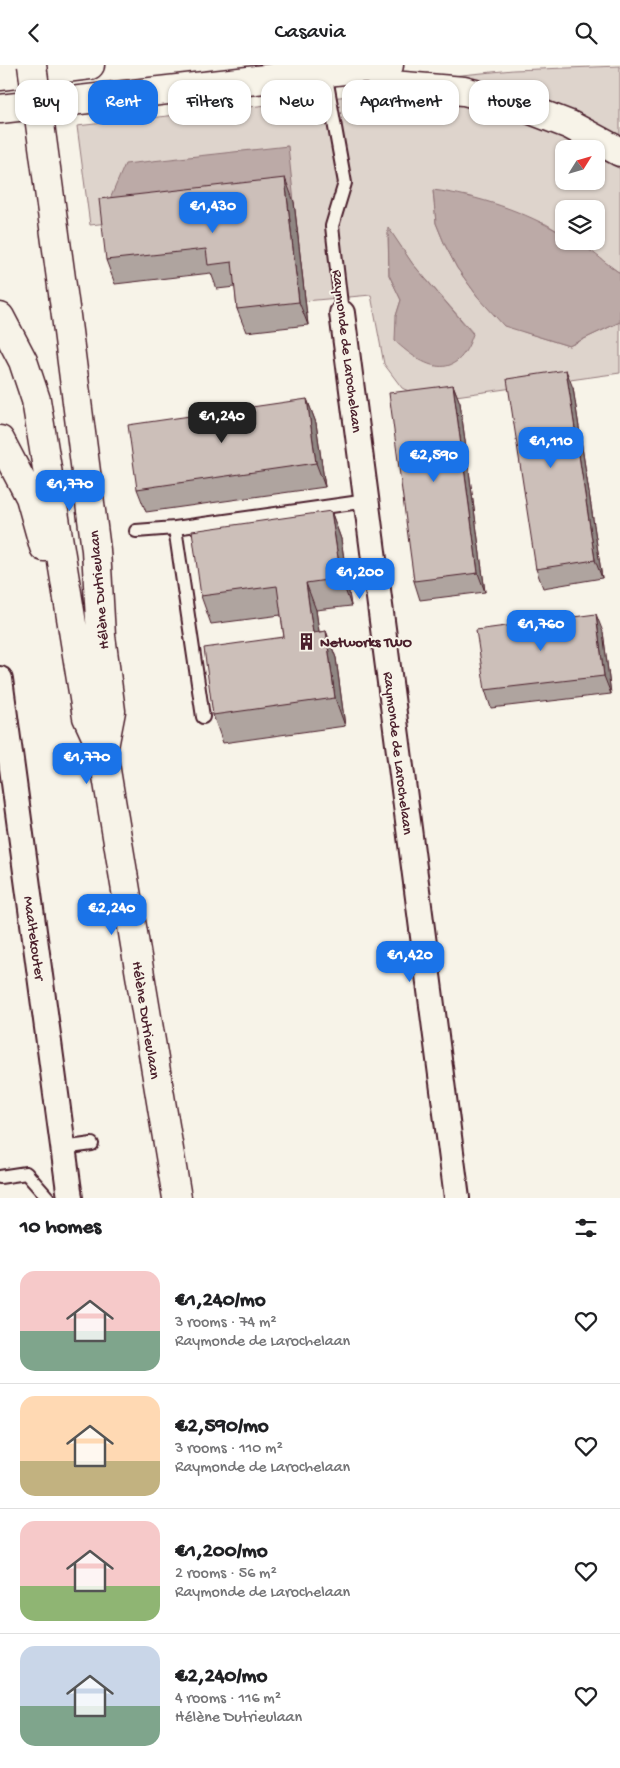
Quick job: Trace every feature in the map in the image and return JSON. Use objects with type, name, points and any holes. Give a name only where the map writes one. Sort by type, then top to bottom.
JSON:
[{"type":"main road","name":"Hélène Dutrieulaan","points":[[32,65],[96,550],[101,636],[111,711],[103,753]]},
{"type":"main road","points":[[0,76],[90,65]]},
{"type":"main road","points":[[0,109],[379,66],[392,85],[464,91],[518,105],[570,125],[620,152]]},
{"type":"main road","name":"Hélène Dutrieulaan","points":[[0,317],[23,361],[36,400],[87,717],[103,753],[177,1198]]},
{"type":"main road","points":[[0,440],[30,497],[42,532],[49,573],[67,594]]},
{"type":"street","name":"Raymonde de Larochelaan","points":[[342,313],[457,1198]]},
{"type":"street","name":"Maaltekouter","points":[[0,679],[70,1198]]},
{"type":"lane","name":"Raymonde de Larochelaan","points":[[325,72],[344,183],[332,226],[342,313]]},
{"type":"lane","points":[[136,531],[175,528],[367,501]]},
{"type":"lane","points":[[175,528],[202,717]]},
{"type":"lane","points":[[70,1147],[92,1143]]},
{"type":"lane","points":[[0,1177],[26,1173],[48,1198]]},
{"type":"shaded area","points":[[620,66],[620,141],[549,117],[549,80],[469,80],[469,91],[459,87],[459,80],[437,80],[431,78],[513,70]]},
{"type":"shaded area","points":[[342,97],[342,125],[459,125],[459,104],[469,106],[469,125],[532,125],[568,140],[555,140],[555,190],[605,190],[605,160],[620,169],[620,273],[588,250],[605,250],[605,200],[555,200],[555,230],[546,224],[433,190],[436,223],[445,245],[457,268],[478,297],[524,332],[569,346],[620,322],[620,373],[427,400],[402,388],[384,364],[371,295],[305,301],[287,146],[108,223],[90,225],[77,126],[158,125],[158,117],[168,116],[168,125],[251,125],[251,107],[261,106],[261,125],[332,125],[332,98]],"holes":[[[388,228],[412,263],[473,333],[396,316],[401,300],[389,275]]]},
{"type":"shaded area","points":[[288,146],[294,202],[108,223],[107,206],[125,164]]},
{"type":"shaded area","points":[[433,190],[467,196],[501,206],[549,226],[555,230],[555,250],[590,250],[620,273],[620,322],[569,346],[504,326],[478,297],[457,268],[436,223]]},
{"type":"shaded area","points":[[388,227],[412,263],[473,334],[466,350],[458,360],[449,365],[428,364],[406,351],[395,341],[396,316],[401,300],[389,275]]},
{"type":"building","points":[[285,178],[299,302],[237,309],[232,262],[208,265],[206,249],[106,260],[99,199]]},
{"type":"building","points":[[566,370],[595,560],[536,569],[507,379]]},
{"type":"building","points":[[453,385],[478,573],[414,581],[389,393]]},
{"type":"building","points":[[307,399],[316,463],[137,489],[128,425]]},
{"type":"building","name":"Networks TWO","points":[[331,511],[341,578],[306,583],[313,633],[326,631],[335,698],[213,715],[204,648],[284,637],[277,586],[201,596],[192,531]]},
{"type":"building","points":[[596,614],[604,676],[485,690],[476,630]]},
{"type":"place","name":"Networks TWO","points":[[306,641]]}]
